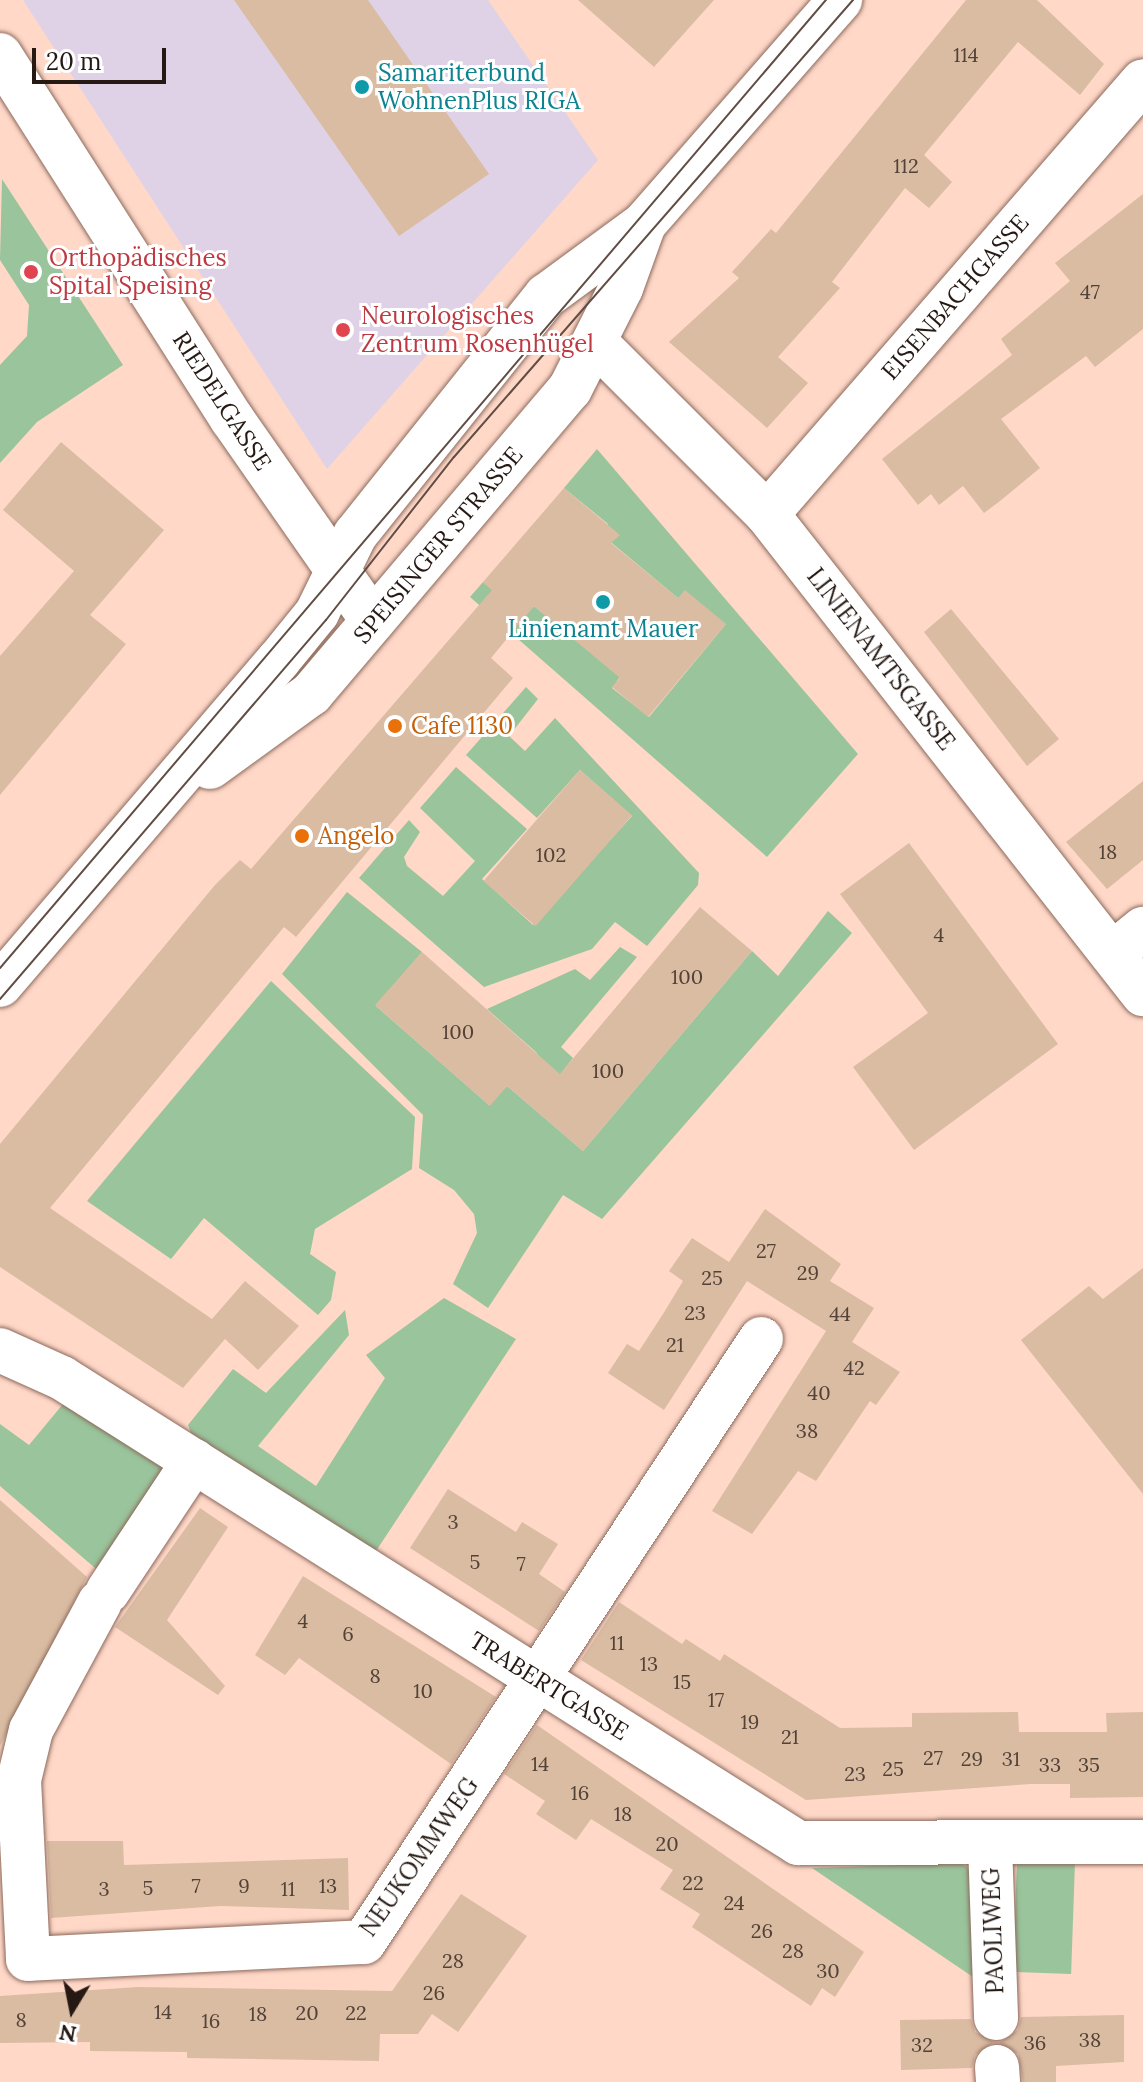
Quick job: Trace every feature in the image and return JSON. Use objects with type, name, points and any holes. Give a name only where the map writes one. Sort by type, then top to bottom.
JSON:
[{"type":"street","name":"SPEISINGER STRASSE","points":[[0,985],[157,805],[317,613],[335,568],[546,296],[644,224],[840,0]]},
{"type":"street","name":"RIEDELGASSE","points":[[0,55],[335,568],[373,621]]},
{"type":"street","name":"EISENBACHGASSE","points":[[767,514],[1143,81]]},
{"type":"street","name":"SPEISINGER STRASSE","points":[[157,805],[311,694],[570,389],[596,343],[644,224]]},
{"type":"street","name":"LINIENAMTSGASSE","points":[[596,343],[767,514],[1128,942],[1143,994]]},
{"type":"street","name":"NEUKOMMWEG","points":[[194,1461],[104,1597],[31,1730],[19,1780],[28,1959],[364,1942],[761,1339]]},
{"type":"street","name":"TRABERTGASSE","points":[[2,1354],[62,1378],[798,1843],[1143,1842]]},
{"type":"street","name":"PAOLIWEG","points":[[990,1844],[996,2018]]},
{"type":"shaded area","name":"Neurologisches Zentrum Rosenhügel","points":[[23,0],[488,0],[598,160],[327,469]]},
{"type":"green space","name":"Orthopädisches Spital Speising","points":[[2,179],[123,365],[37,422],[0,463],[0,365],[27,336],[29,305],[0,260]]},
{"type":"green space","points":[[597,449],[858,754],[767,857],[470,597],[483,582],[524,617],[534,606],[620,677],[612,688],[649,717],[726,624],[678,598],[601,534],[608,524],[564,488]]},
{"type":"green space","points":[[526,687],[538,699],[509,736],[525,751],[555,718],[699,873],[698,885],[647,946],[615,922],[592,949],[484,987],[359,878],[409,820],[420,832],[404,857],[407,866],[443,896],[475,861],[420,808],[456,767],[527,829],[482,879],[533,925],[632,816],[580,770],[537,818],[466,755]]},
{"type":"green space","points":[[347,892],[422,952],[376,1006],[489,1105],[507,1086],[583,1151],[752,951],[778,976],[828,911],[852,933],[602,1219],[563,1195],[488,1308],[453,1284],[477,1233],[474,1214],[454,1190],[419,1168],[423,1115],[282,974]]},
{"type":"green space","points":[[620,947],[637,957],[561,1047],[573,1058],[555,1081],[536,1052],[487,1009],[575,969],[590,980]]},
{"type":"green space","points":[[271,981],[415,1117],[412,1169],[315,1229],[310,1254],[336,1272],[331,1300],[318,1315],[204,1218],[171,1259],[87,1201]]},
{"type":"green space","points":[[444,1298],[516,1339],[376,1551],[191,1433],[188,1425],[233,1369],[266,1393],[345,1310],[349,1335],[258,1446],[316,1486],[385,1378],[366,1355]]},
{"type":"green space","points":[[63,1404],[168,1460],[102,1574],[0,1486],[0,1424],[29,1445]]},
{"type":"green space","points":[[1017,1861],[1075,1863],[1071,1974],[1013,1972]]},
{"type":"green space","points":[[961,1863],[971,1870],[973,1977],[812,1868]]},
{"type":"building","name":"Samariterbund WohnenPlus RIGA","points":[[234,0],[368,0],[489,174],[399,236]]},
{"type":"building","points":[[578,0],[714,0],[654,67]]},
{"type":"building","points":[[966,0],[1037,0],[1104,64],[1080,95],[1018,42],[924,155],[952,182],[929,208],[905,188],[832,282],[840,288],[778,357],[808,383],[767,428],[669,342],[739,278],[732,272],[771,229],[776,233]]},
{"type":"building","points":[[1143,194],[1143,329],[1095,367],[1086,356],[1001,419],[1040,468],[1000,501],[984,513],[963,486],[939,505],[931,494],[918,505],[882,459],[1012,355],[1001,339],[1070,281],[1055,263]]},
{"type":"building","points":[[61,442],[164,530],[90,615],[126,644],[0,795],[0,656],[74,571],[3,510]]},
{"type":"building","points":[[564,488],[620,535],[611,543],[678,598],[685,590],[726,624],[648,717],[612,687],[620,678],[534,606],[491,658],[513,678],[296,937],[284,927],[50,1208],[212,1319],[245,1281],[299,1326],[258,1370],[225,1339],[183,1388],[0,1267],[0,1144],[215,885],[240,860],[251,869],[492,590],[483,582]]},
{"type":"building","points":[[951,609],[1059,739],[1027,766],[924,632]]},
{"type":"building","points":[[580,770],[632,815],[536,926],[484,881]]},
{"type":"building","points":[[1143,781],[1143,860],[1107,889],[1066,842]]},
{"type":"building","points":[[909,843],[1058,1044],[914,1150],[853,1067],[928,1013],[840,894]]},
{"type":"building","points":[[700,907],[752,951],[583,1151],[507,1086],[490,1106],[375,1005],[422,952],[560,1074]]},
{"type":"building","points":[[765,1209],[841,1264],[830,1281],[874,1308],[852,1342],[900,1372],[876,1405],[870,1401],[816,1481],[798,1471],[752,1534],[712,1511],[826,1331],[747,1281],[664,1410],[608,1373],[627,1344],[639,1351],[663,1314],[683,1281],[669,1271],[692,1238],[729,1262]]},
{"type":"building","points":[[1143,1268],[1143,1494],[1021,1340],[1089,1286],[1103,1299]]},
{"type":"building","points":[[448,1489],[516,1532],[522,1522],[558,1544],[539,1574],[565,1592],[539,1631],[410,1548]]},
{"type":"building","points":[[0,1500],[87,1577],[0,1746]]},
{"type":"building","points":[[200,1508],[228,1527],[167,1620],[225,1686],[218,1695],[115,1627]]},
{"type":"building","points":[[303,1576],[496,1697],[451,1764],[299,1658],[285,1675],[255,1655]]},
{"type":"building","points":[[619,1602],[682,1644],[686,1639],[720,1661],[724,1654],[840,1728],[912,1727],[912,1713],[1018,1712],[1019,1732],[1107,1732],[1106,1713],[1143,1712],[1143,1797],[1070,1798],[1070,1784],[1031,1784],[806,1800],[581,1660]]},
{"type":"building","points":[[537,1725],[864,1952],[835,1997],[822,1988],[811,2006],[692,1927],[700,1914],[660,1889],[673,1870],[591,1819],[576,1840],[536,1814],[545,1801],[504,1774]]},
{"type":"building","points":[[47,1841],[123,1841],[124,1865],[348,1858],[349,1910],[220,1906],[51,1918]]},
{"type":"building","points":[[461,1894],[527,1936],[458,2032],[432,2014],[418,2034],[380,2034],[379,2061],[187,2058],[187,2052],[90,2051],[90,2042],[0,2043],[0,1996],[138,1987],[392,1991]]},
{"type":"building","points":[[1124,2015],[1124,2062],[1056,2066],[1056,2082],[1023,2082],[1018,2054],[999,2043],[1018,2030],[1021,2017]]},
{"type":"building","points":[[971,2019],[975,2032],[994,2042],[975,2055],[972,2068],[901,2070],[900,2020]]},
{"type":"tram line","points":[[0,968],[826,0]]},
{"type":"tram line","points":[[0,999],[326,620],[454,457],[853,0]]},
{"type":"place","name":"Samariterbund WohnenPlus RIGA","points":[[362,87]]},
{"type":"place","name":"Orthopädisches Spital Speising","points":[[31,272]]},
{"type":"place","name":"Neurologisches Zentrum Rosenhügel","points":[[343,330]]},
{"type":"place","name":"Linienamt Mauer","points":[[603,602]]},
{"type":"place","name":"Cafe 1130","points":[[395,726]]},
{"type":"place","name":"Angelo","points":[[302,836]]}]
